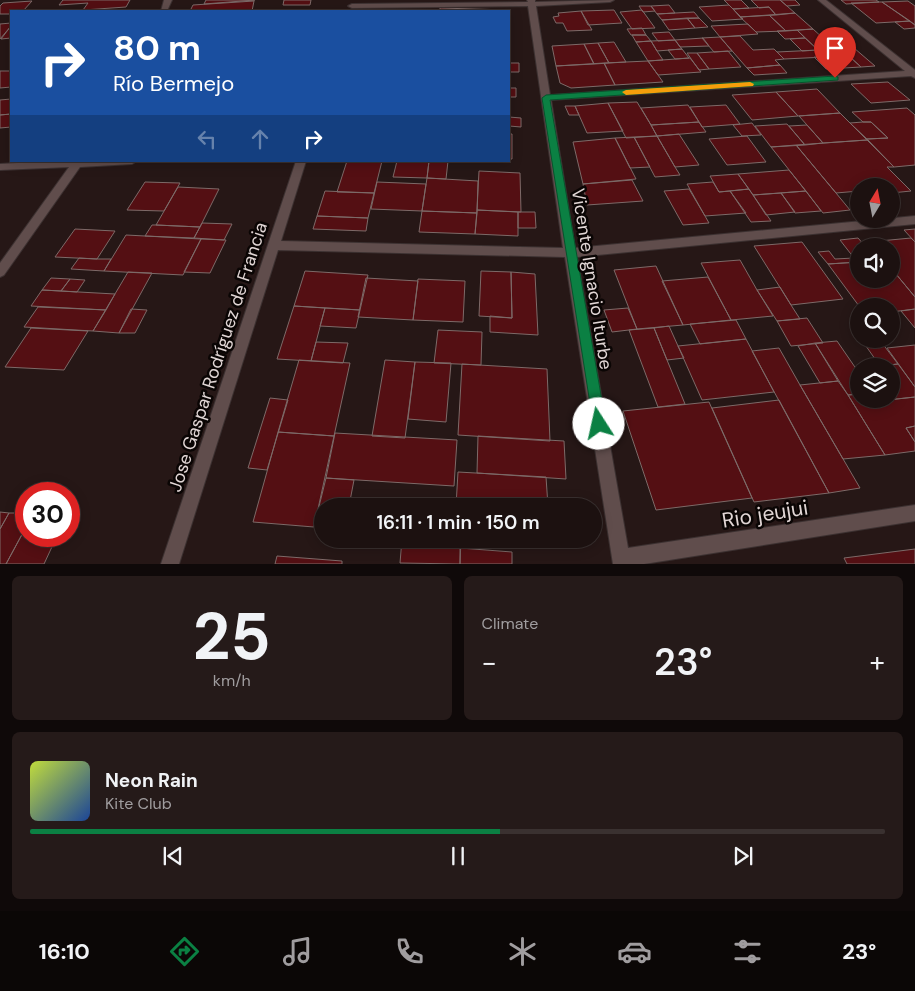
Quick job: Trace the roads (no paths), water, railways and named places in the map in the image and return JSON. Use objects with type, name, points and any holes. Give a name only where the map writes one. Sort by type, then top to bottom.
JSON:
[{"type":"street","points":[[352,6],[610,0]]},
{"type":"street","points":[[822,0],[914,74]]},
{"type":"street","name":"Vicente Ignacio Iturbe","points":[[531,2],[570,253],[622,561]]},
{"type":"street","points":[[546,98],[914,74]]},
{"type":"street","points":[[0,167],[105,162]]},
{"type":"street","name":"Jose Gaspar Rodríguez de Francia","points":[[170,564],[301,162]]},
{"type":"street","points":[[0,272],[78,163]]},
{"type":"street","points":[[274,244],[570,253],[915,220]]},
{"type":"street","name":"Rio jeujui","points":[[622,561],[915,513]]}]
